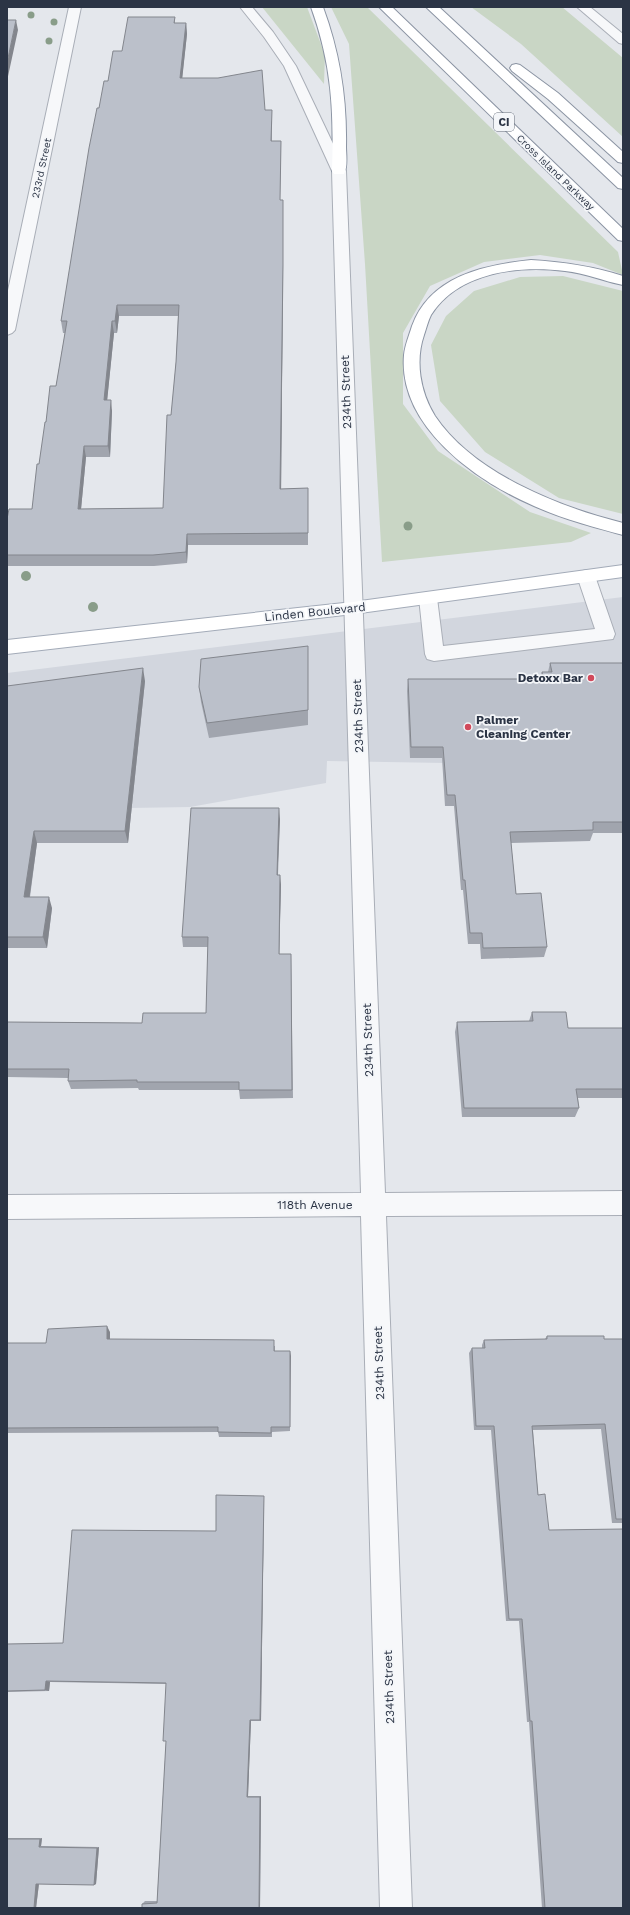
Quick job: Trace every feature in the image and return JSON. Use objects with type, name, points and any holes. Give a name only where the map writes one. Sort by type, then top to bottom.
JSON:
[{"type":"main road","points":[[317,7],[331,51],[337,87],[340,128],[339,171]]},
{"type":"main road","name":"Cross Island Parkway","points":[[385,7],[623,237]]},
{"type":"main road","points":[[433,8],[554,96],[623,159]]},
{"type":"main road","points":[[433,8],[623,185]]},
{"type":"main road","points":[[623,282],[582,268],[552,264],[520,264],[474,274],[449,288],[431,305],[417,327],[412,359],[414,380],[428,417],[446,439],[472,462],[507,487],[528,497],[576,516],[623,528]]},
{"type":"main road","name":"Linden Boulevard","points":[[7,647],[353,608],[623,571]]},
{"type":"street","name":"233rd Street","points":[[7,330],[75,7]]},
{"type":"street","points":[[246,7],[269,35],[290,66],[339,171]]},
{"type":"street","points":[[583,7],[623,40]]},
{"type":"street","name":"234th Street","points":[[339,171],[396,1908]]},
{"type":"street","points":[[428,598],[434,654],[606,634],[586,576]]},
{"type":"street","name":"118th Avenue","points":[[7,1207],[623,1203]]},
{"type":"shaded area","points":[[623,597],[623,766],[327,761],[326,783],[190,807],[7,810],[7,673]]},
{"type":"green space","points":[[262,7],[307,7],[325,55],[324,84]]},
{"type":"green space","points":[[331,7],[367,7],[618,252],[623,275],[593,263],[540,255],[484,262],[430,286],[403,333],[403,404],[438,451],[530,512],[591,533],[571,542],[382,562],[365,264],[349,44]]},
{"type":"green space","points":[[471,7],[562,7],[623,58],[623,137],[521,44]]},
{"type":"green space","points":[[563,276],[623,291],[623,514],[559,498],[485,452],[440,401],[431,345],[446,316],[474,291],[520,277]]},
{"type":"building","points":[[128,17],[175,17],[174,23],[186,23],[180,78],[218,78],[262,70],[265,110],[272,110],[271,141],[281,141],[280,200],[283,200],[283,265],[280,489],[308,488],[308,533],[187,534],[186,552],[153,555],[7,555],[7,519],[9,509],[32,509],[37,464],[39,464],[46,422],[50,386],[56,386],[67,321],[61,321],[89,148],[104,81],[108,81],[113,51],[122,51]],"holes":[[[117,305],[179,305],[171,415],[167,415],[163,508],[78,509],[84,446],[108,446],[111,400],[104,400],[112,321],[115,321]]]},
{"type":"building","points":[[7,20],[16,20],[7,63]]},
{"type":"building","points":[[308,646],[308,710],[207,723],[199,687],[201,659]]},
{"type":"building","points":[[550,663],[623,663],[623,822],[593,822],[593,830],[510,832],[516,894],[541,893],[547,947],[483,948],[482,933],[470,933],[465,880],[463,880],[455,795],[447,795],[443,747],[411,747],[408,679],[543,679],[542,672],[552,672]]},
{"type":"building","points":[[143,668],[125,831],[34,831],[24,897],[49,897],[43,937],[7,937],[7,686]]},
{"type":"building","points":[[191,808],[279,808],[277,875],[280,875],[279,954],[291,954],[292,1090],[239,1090],[239,1082],[137,1082],[137,1080],[68,1081],[69,1069],[7,1069],[7,1022],[142,1023],[143,1013],[206,1013],[208,937],[182,937]]},
{"type":"building","points":[[532,1012],[566,1012],[568,1028],[623,1028],[623,1089],[576,1089],[579,1108],[464,1108],[457,1022],[533,1021]]},
{"type":"building","points":[[107,1326],[107,1339],[274,1340],[274,1351],[290,1351],[290,1427],[271,1427],[271,1433],[218,1432],[218,1427],[7,1428],[7,1343],[46,1343],[48,1329]]},
{"type":"building","points":[[547,1336],[604,1336],[604,1339],[623,1339],[623,1519],[616,1519],[605,1424],[532,1426],[538,1495],[545,1494],[549,1530],[623,1529],[623,1908],[545,1908],[532,1721],[530,1721],[522,1619],[509,1619],[494,1426],[476,1426],[472,1348],[485,1348],[484,1340],[547,1339]]},
{"type":"building","points":[[216,1495],[264,1496],[260,1720],[250,1720],[247,1797],[260,1797],[259,1908],[142,1908],[142,1904],[157,1903],[166,1741],[163,1741],[166,1683],[46,1681],[45,1690],[7,1691],[7,1644],[63,1643],[72,1530],[216,1531]]},
{"type":"building","points":[[7,1839],[40,1839],[39,1847],[97,1848],[94,1885],[36,1884],[34,1908],[7,1908]]},
{"type":"place","name":"Detoxx Bar","points":[[591,678]]},
{"type":"place","name":"Palmer Cleaning Center","points":[[468,727]]}]
